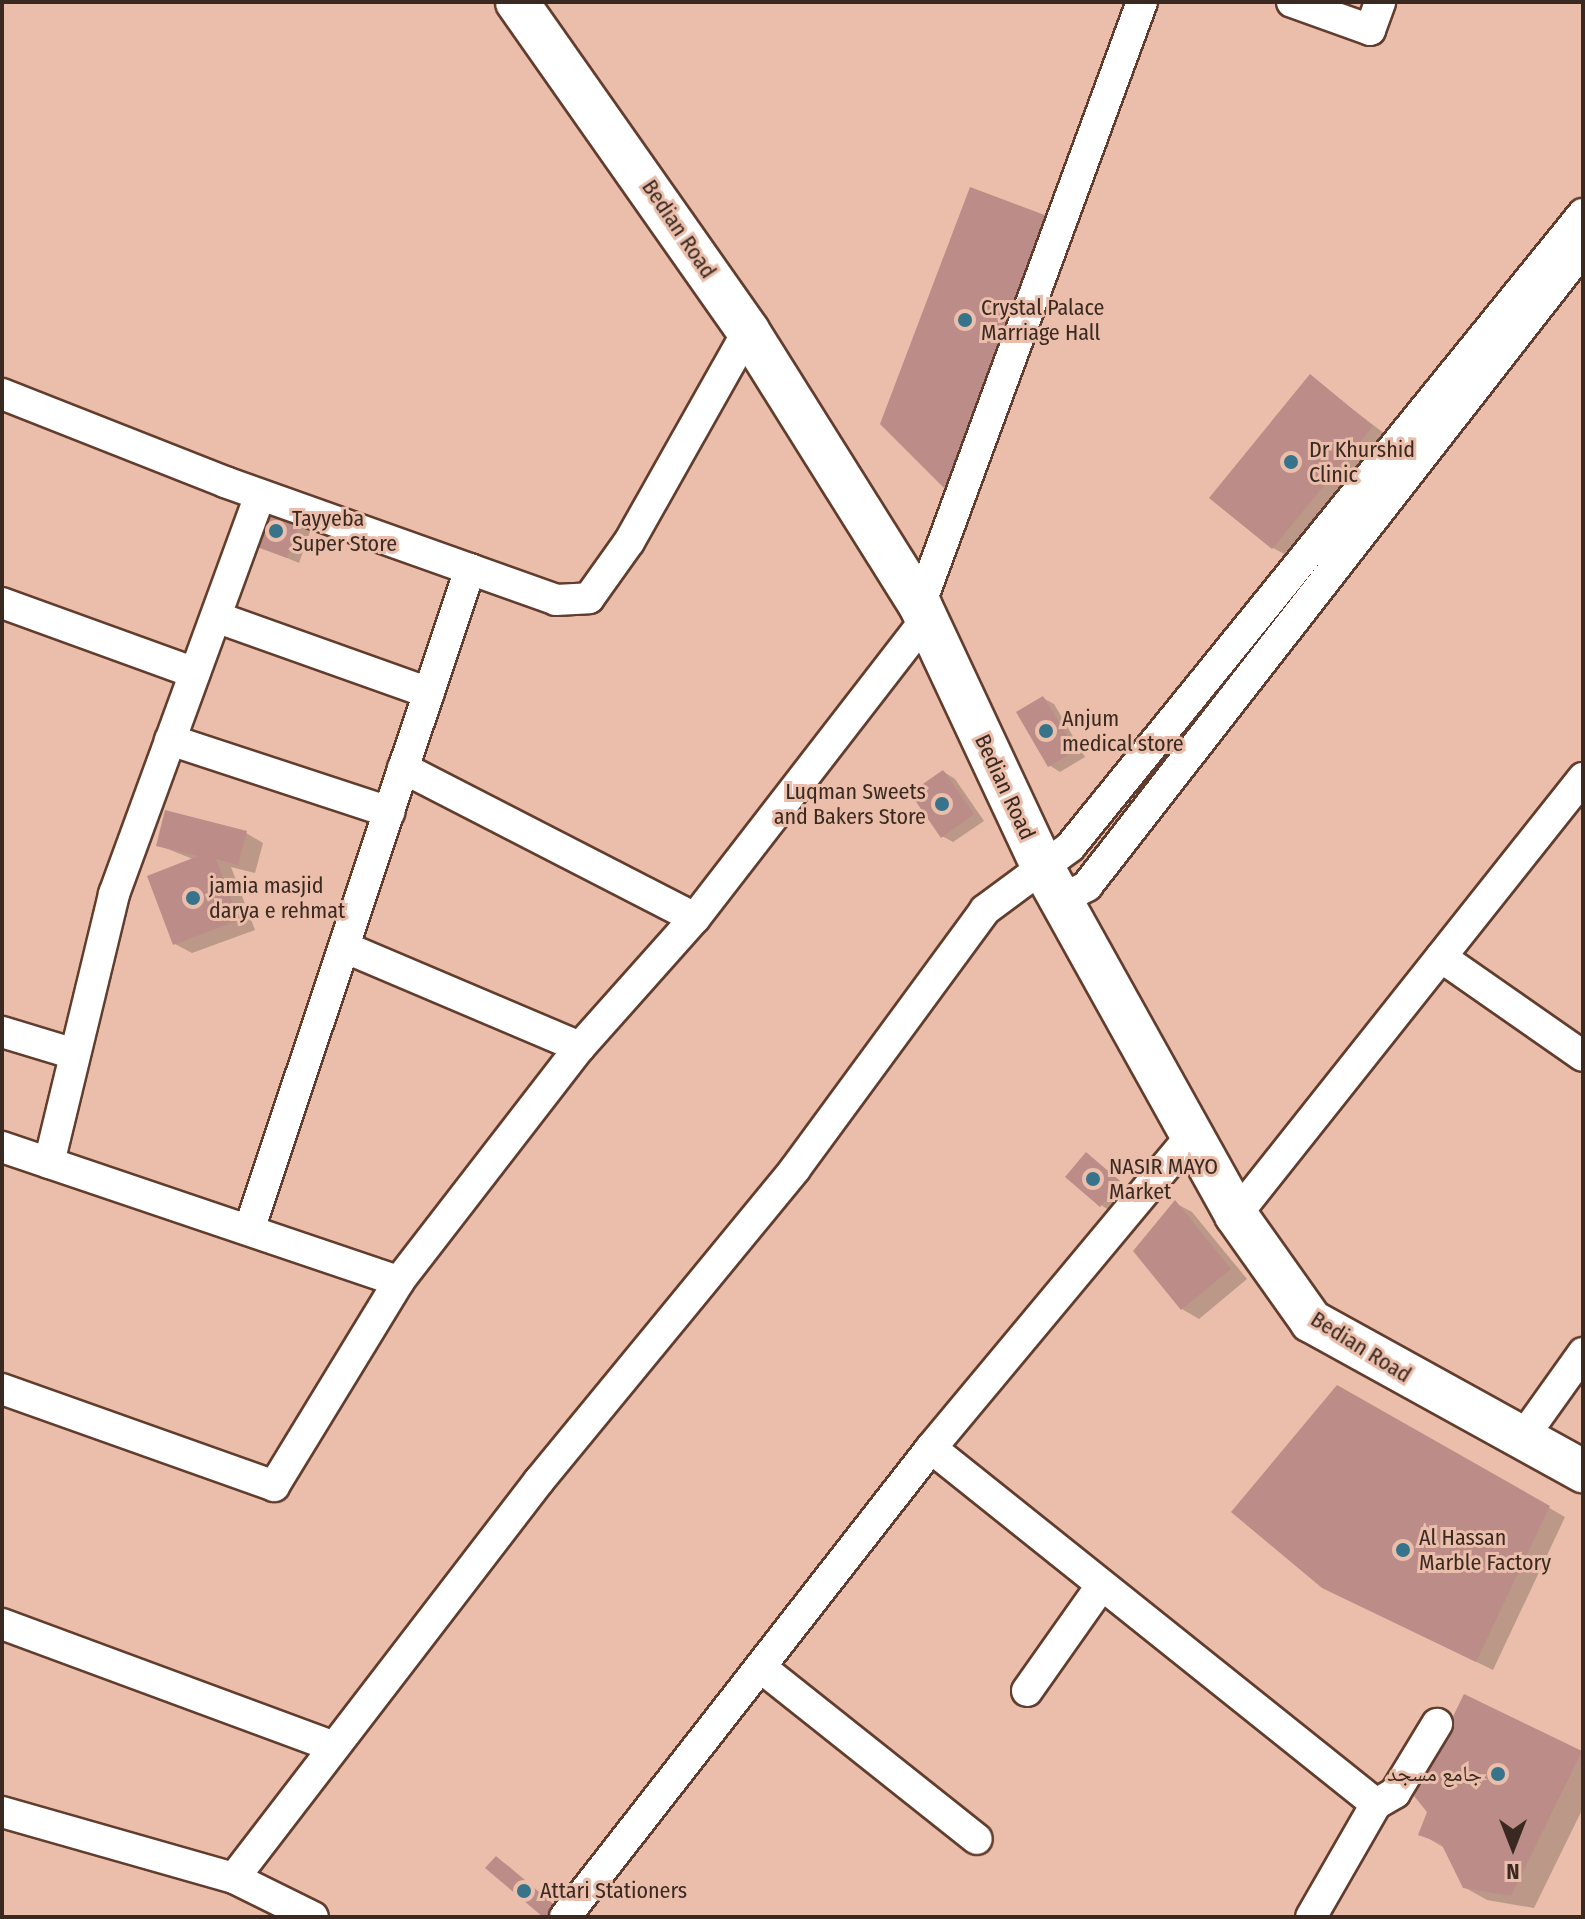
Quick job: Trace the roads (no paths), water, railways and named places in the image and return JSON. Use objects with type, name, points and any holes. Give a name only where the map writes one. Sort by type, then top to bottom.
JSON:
[{"type":"main road","name":"Bedian Road","points":[[517,2],[748,331],[923,612],[1052,883],[1236,1215],[1311,1321],[1521,1440],[1583,1471]]},
{"type":"street","points":[[2,1389],[274,1486],[399,1281],[580,1047],[695,918],[923,612],[1142,2]]},
{"type":"street","points":[[1292,2],[1370,30],[1380,2]]},
{"type":"street","points":[[1052,883],[1070,847],[1583,214]]},
{"type":"street","points":[[234,1878],[539,1481],[795,1169],[985,910],[1052,883],[1087,886],[1583,249]]},
{"type":"street","points":[[2,394],[260,495],[556,600],[589,598],[629,542],[748,331]]},
{"type":"street","points":[[49,1163],[114,894],[260,495]]},
{"type":"street","points":[[249,1230],[470,569]]},
{"type":"street","points":[[2,603],[195,673]]},
{"type":"street","points":[[216,617],[429,693]]},
{"type":"street","points":[[1190,701],[1216,720]]},
{"type":"street","points":[[170,740],[389,812]]},
{"type":"street","points":[[403,768],[695,918]]},
{"type":"street","points":[[1236,1215],[1582,782]]},
{"type":"street","points":[[344,947],[580,1047]]},
{"type":"street","points":[[1441,957],[1583,1056]]},
{"type":"street","points":[[2,1032],[75,1054]]},
{"type":"street","points":[[565,1917],[763,1669],[931,1448],[1193,1133]]},
{"type":"street","points":[[2,1147],[399,1281]]},
{"type":"street","points":[[1521,1440],[1583,1353]]},
{"type":"street","points":[[931,1448],[1376,1804]]},
{"type":"street","points":[[1027,1691],[1101,1586]]},
{"type":"street","points":[[2,1624],[334,1747]]},
{"type":"street","points":[[763,1669],[977,1839]]},
{"type":"street","points":[[1311,1917],[1376,1804],[1395,1793],[1437,1724]]},
{"type":"street","points":[[2,1812],[234,1878],[313,1917]]},
{"type":"place","name":"Crystal Palace Marriage Hall","points":[[965,320]]},
{"type":"place","name":"Dr Khurshid Clinic","points":[[1291,462]]},
{"type":"place","name":"Tayyeba Super Store","points":[[276,531]]},
{"type":"place","name":"Anjum medical store","points":[[1046,731]]},
{"type":"place","name":"Luqman Sweets and Bakers Store","points":[[942,804]]},
{"type":"place","name":"jamia masjid darya e rehmat","points":[[193,898]]},
{"type":"place","name":"NASIR MAYO Market","points":[[1093,1179]]},
{"type":"place","name":"Al Hassan Marble Factory","points":[[1403,1550]]},
{"type":"place","name":"جامع مسجد","points":[[1498,1774]]},
{"type":"place","name":"Attari Stationers","points":[[524,1891]]}]
